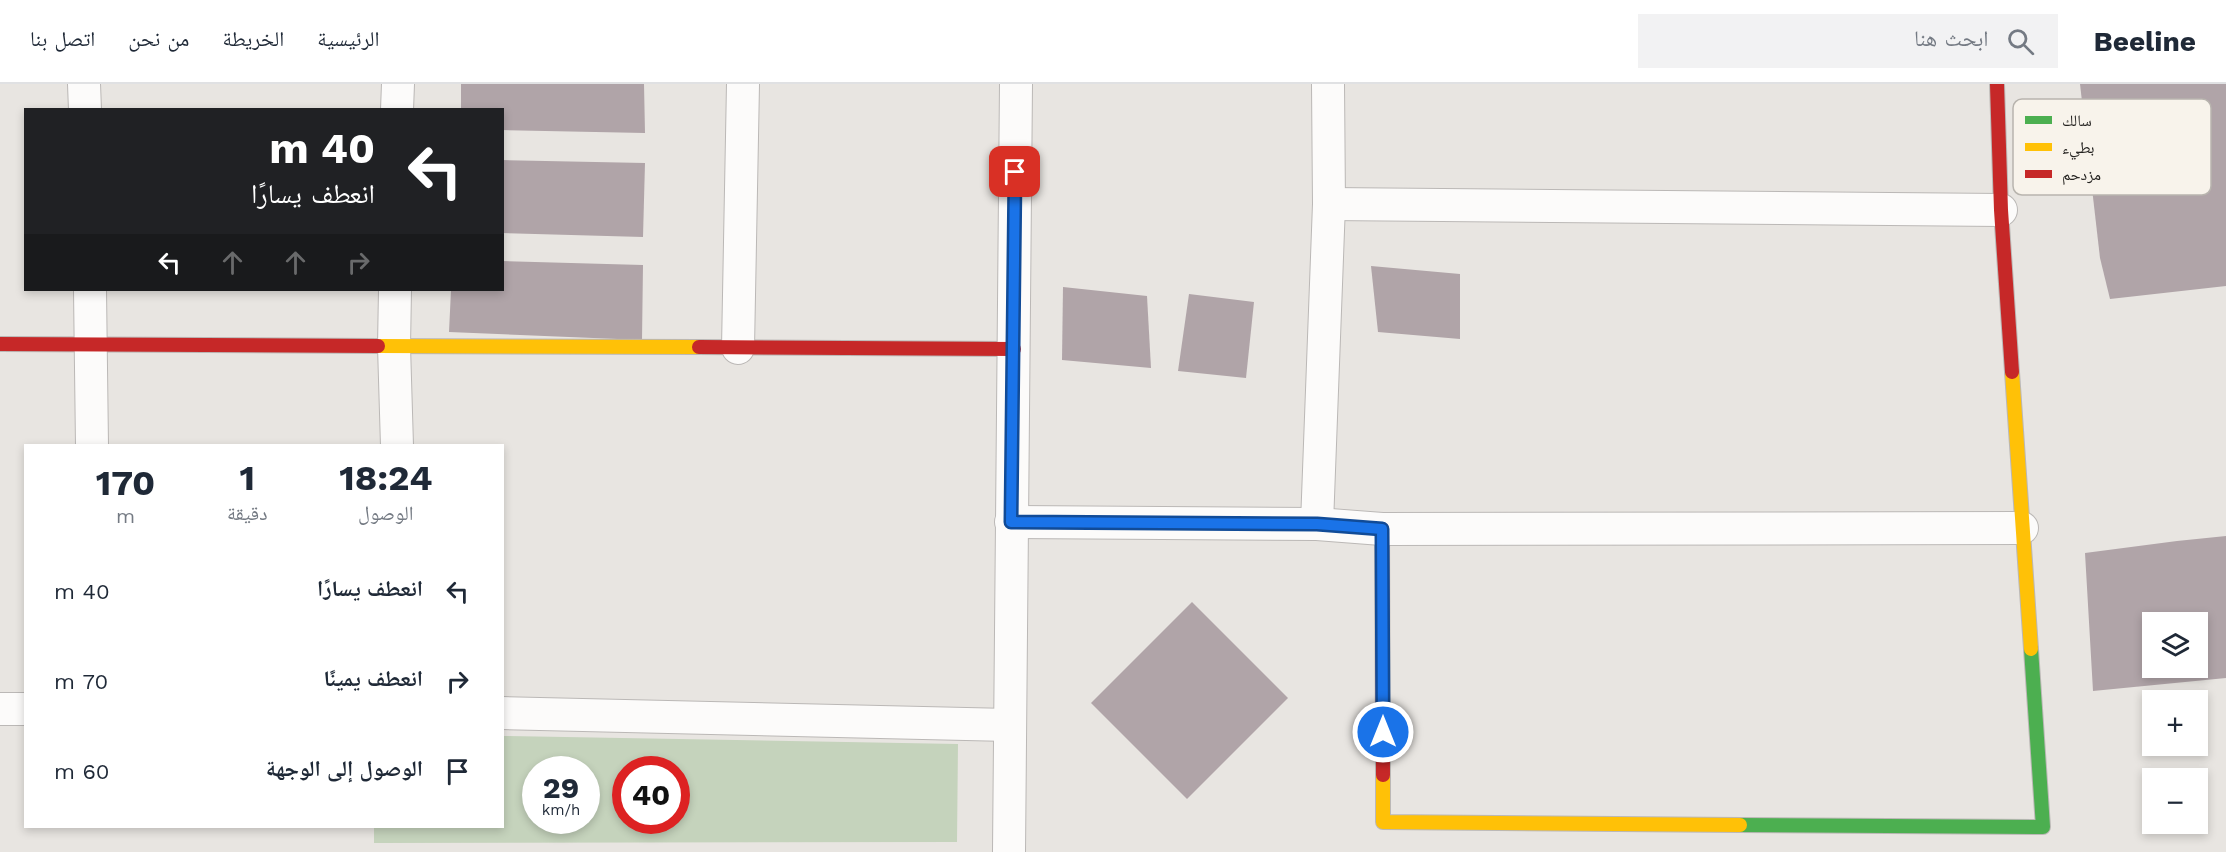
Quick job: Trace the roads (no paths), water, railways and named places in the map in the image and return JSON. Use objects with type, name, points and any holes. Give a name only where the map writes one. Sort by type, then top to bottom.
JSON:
[{"type":"street","points":[[84,84],[85,108]]},
{"type":"street","points":[[397,108],[398,84]]},
{"type":"street","points":[[738,348],[743,84]]},
{"type":"street","points":[[1009,852],[1016,84]]},
{"type":"street","points":[[1317,524],[1329,204],[1328,84]]},
{"type":"street","points":[[1382,529],[1383,822],[2043,827],[2001,210],[1997,84]]},
{"type":"street","points":[[1329,204],[2001,210]]},
{"type":"street","points":[[90,291],[92,444]]},
{"type":"street","points":[[395,291],[397,444]]},
{"type":"street","points":[[0,344],[1014,349]]},
{"type":"street","points":[[1011,522],[1317,524],[1382,529],[2022,528]]},
{"type":"street","points":[[0,709],[24,709]]},
{"type":"street","points":[[504,714],[1009,725]]}]
